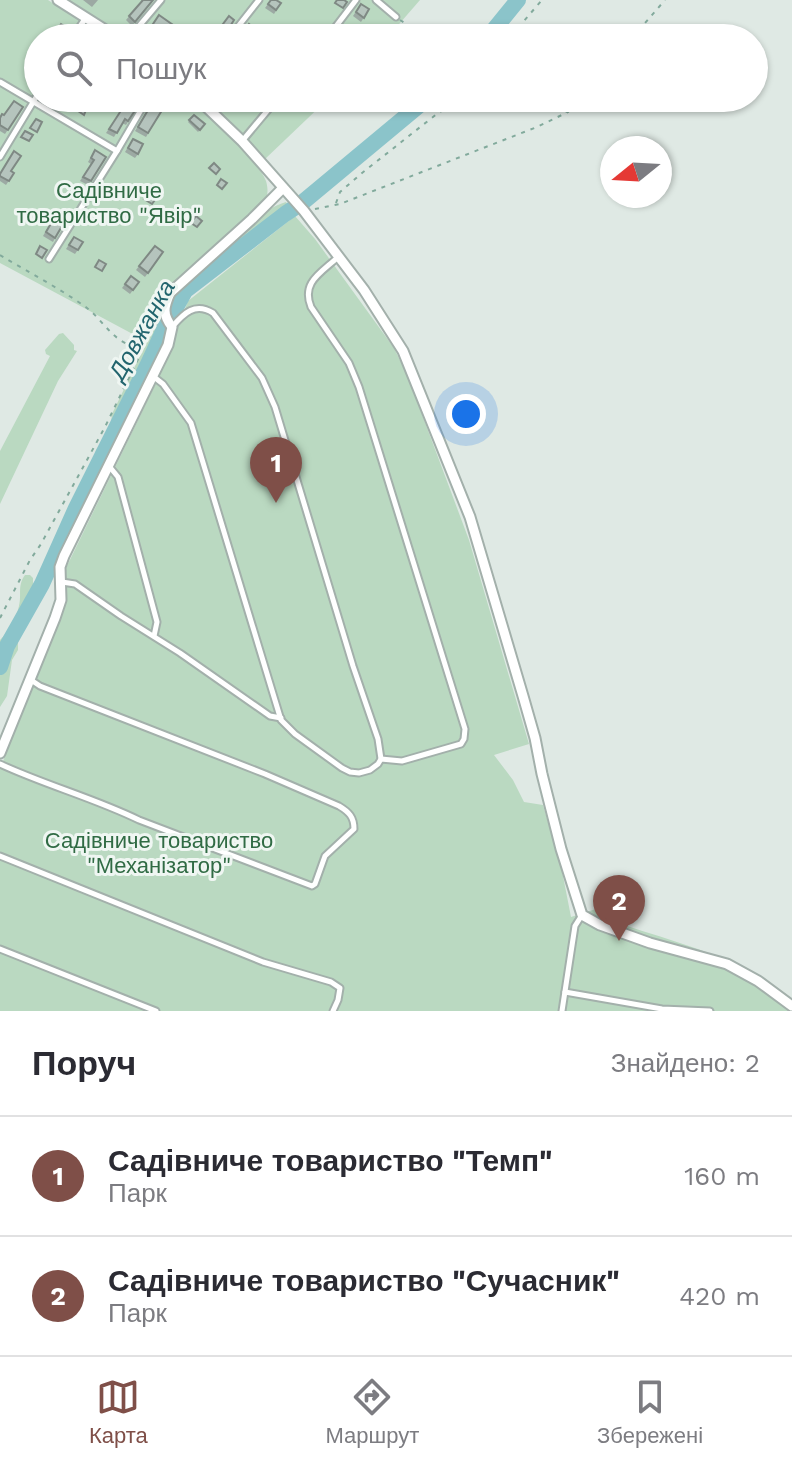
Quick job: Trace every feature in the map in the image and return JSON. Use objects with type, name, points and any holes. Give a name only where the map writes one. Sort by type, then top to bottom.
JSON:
[{"type":"street","points":[[62,1],[97,24]]},
{"type":"street","points":[[212,112],[242,141],[304,211],[371,300],[403,351],[465,505],[535,738],[561,849],[582,915],[650,943],[727,964],[758,981],[792,1006]]},
{"type":"street","points":[[0,753],[61,600],[60,567],[64,556],[168,345],[168,321],[164,307],[170,293],[283,188]]},
{"type":"lane","points":[[141,24],[161,0]]},
{"type":"lane","points":[[240,24],[259,0]]},
{"type":"lane","points":[[338,24],[356,0]]},
{"type":"lane","points":[[376,0],[396,17]]},
{"type":"lane","points":[[81,24],[86,17]]},
{"type":"lane","points":[[0,82],[24,97]]},
{"type":"lane","points":[[0,157],[27,112]]},
{"type":"lane","points":[[50,112],[117,151]]},
{"type":"lane","points":[[49,259],[140,112]]},
{"type":"lane","points":[[242,141],[266,112]]},
{"type":"lane","points":[[338,257],[312,280],[307,288],[308,299],[349,363],[359,387],[465,729],[461,744],[402,761],[381,759]]},
{"type":"lane","points":[[153,376],[163,384],[191,423],[281,718],[295,734],[342,768],[359,773],[370,770],[381,759],[378,739],[268,388],[213,313],[205,308],[194,308],[168,321]]},
{"type":"lane","points":[[109,466],[118,477],[157,622],[154,636]]},
{"type":"lane","points":[[62,582],[75,584],[270,716],[281,718]]},
{"type":"lane","points":[[0,764],[312,886],[325,856],[354,829],[354,819],[339,806],[40,686],[30,679]]},
{"type":"lane","points":[[0,856],[263,962],[331,982],[340,988],[333,1011]]},
{"type":"lane","points":[[562,1011],[575,926],[582,915]]},
{"type":"lane","points":[[0,949],[156,1011]]},
{"type":"lane","points":[[565,992],[662,1009],[710,1011]]},
{"type":"path","points":[[522,24],[542,0]]},
{"type":"path","points":[[644,24],[665,0]]},
{"type":"path","points":[[396,17],[407,24]]},
{"type":"path","points":[[335,205],[340,192],[440,112]]},
{"type":"path","points":[[304,211],[335,205],[537,127],[568,112]]},
{"type":"path","points":[[0,255],[89,309],[130,347],[143,347]]},
{"type":"path","points":[[0,618],[105,427],[157,321],[168,321]]},
{"type":"green space","name":"Садівниче товариство \"Явір\"","points":[[0,0],[48,0],[85,24],[24,24],[24,112],[204,112],[232,137],[261,171],[267,186],[266,199],[185,282],[198,279],[211,262],[264,213],[286,202],[292,213],[244,250],[236,260],[186,295],[179,315],[169,323],[154,368],[143,382],[106,458],[97,485],[72,529],[65,528],[67,518],[88,468],[91,469],[96,450],[110,430],[112,414],[152,331],[154,320],[142,339],[0,263]]},
{"type":"green space","points":[[64,0],[420,0],[399,24],[104,24]]},
{"type":"green space","points":[[216,112],[314,112],[264,160]]},
{"type":"green space","name":"Садівниче товариство \"Механізатор\"","points":[[295,216],[394,348],[408,377],[469,540],[529,744],[494,755],[513,780],[524,802],[543,805],[562,871],[571,917],[599,908],[612,921],[729,961],[772,984],[792,999],[792,1011],[0,1011],[0,769],[66,601],[65,570],[159,377],[188,301]]},
{"type":"green space","points":[[63,333],[77,351],[58,381],[0,504],[0,451],[50,356],[45,350]]},
{"type":"green space","points":[[25,575],[33,578],[36,596],[18,636],[18,650],[12,660],[7,696],[0,707],[0,640],[16,616]]},
{"type":"building","points":[[143,0],[153,0],[135,22],[129,16]]},
{"type":"building","points":[[271,0],[281,3],[276,10],[268,4]]},
{"type":"building","points":[[337,0],[347,2],[343,8],[335,3]]},
{"type":"building","points":[[361,4],[369,9],[364,18],[356,12]]},
{"type":"building","points":[[159,15],[172,24],[153,24]]},
{"type":"building","points":[[229,16],[234,20],[232,24],[223,24]]},
{"type":"building","points":[[14,101],[23,107],[8,130],[0,125],[0,118]]},
{"type":"building","points":[[120,112],[134,112],[128,121],[125,119],[117,133],[109,129]]},
{"type":"building","points":[[147,112],[161,112],[148,133],[138,127]]},
{"type":"building","points":[[194,115],[205,124],[200,130],[189,120]]},
{"type":"building","points":[[36,119],[42,122],[37,132],[30,128]]},
{"type":"building","points":[[25,131],[33,135],[29,141],[21,137]]},
{"type":"building","points":[[133,139],[143,144],[138,154],[128,148]]},
{"type":"building","points":[[95,150],[106,157],[91,181],[83,177],[94,160],[91,158]]},
{"type":"building","points":[[14,151],[21,156],[11,171],[14,173],[9,181],[0,174]]},
{"type":"building","points":[[214,163],[220,169],[216,174],[209,168]]},
{"type":"building","points":[[221,179],[227,183],[222,189],[217,185]]},
{"type":"building","points":[[149,192],[157,197],[152,204],[144,199]]},
{"type":"building","points":[[196,216],[202,221],[197,227],[191,223]]},
{"type":"building","points":[[53,220],[62,226],[55,238],[46,232]]},
{"type":"building","points":[[74,237],[83,242],[78,250],[69,245]]},
{"type":"building","points":[[40,246],[47,250],[42,258],[36,254]]},
{"type":"building","points":[[155,246],[163,252],[148,273],[139,266]]},
{"type":"building","points":[[99,260],[106,264],[102,271],[95,267]]},
{"type":"building","points":[[131,276],[139,282],[133,290],[125,284]]},
{"type":"waterway","name":"Довжанка","points":[[498,24],[518,0]]},
{"type":"waterway","name":"Довжанка","points":[[0,667],[7,646],[42,584],[76,508],[185,291],[303,202],[411,112]]},
{"type":"place","name":"Садівниче товариство \"Темп\"","points":[[276,503]]},
{"type":"place","name":"Садівниче товариство \"Сучасник\"","points":[[619,941]]}]
